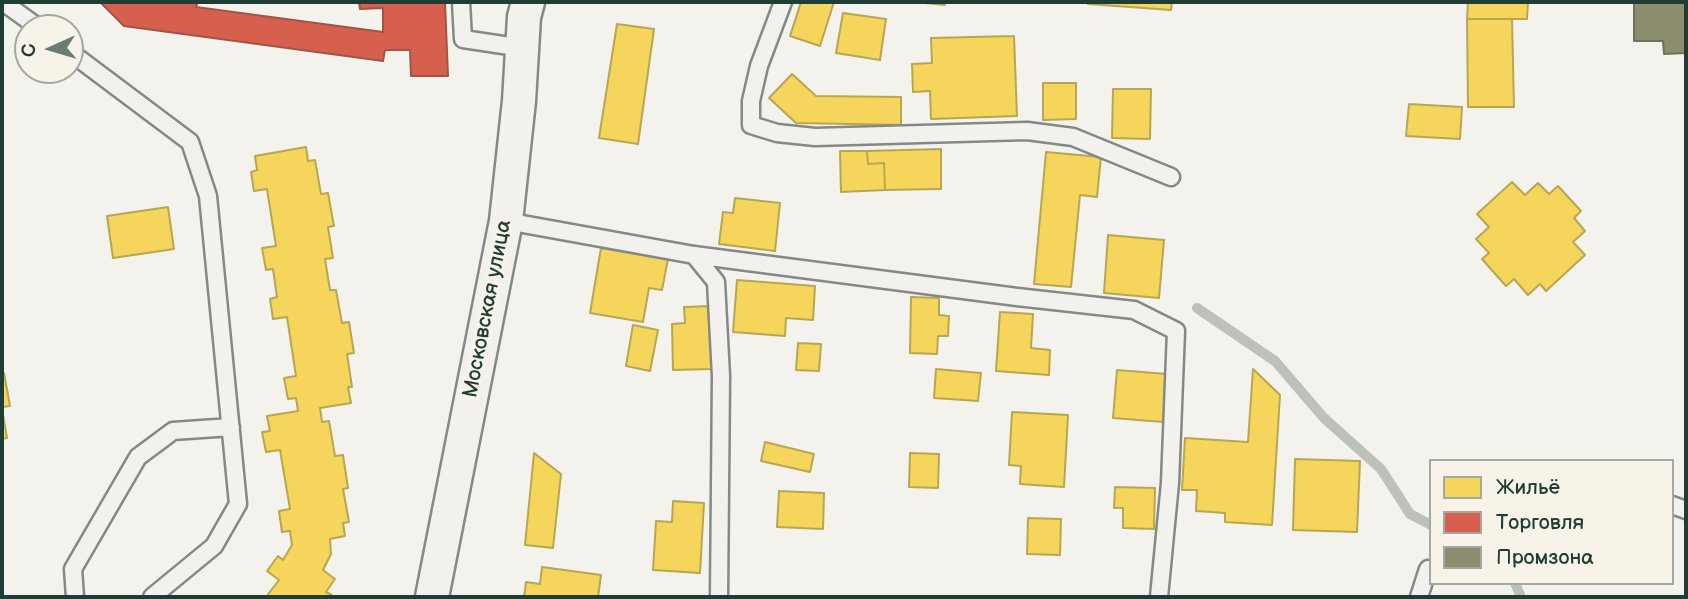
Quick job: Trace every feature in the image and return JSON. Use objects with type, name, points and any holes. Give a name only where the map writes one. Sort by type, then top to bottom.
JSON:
[{"type":"street","name":"Московская улица","points":[[432,597],[506,221],[524,17]]},
{"type":"lane","points":[[3,2],[20,14]]},
{"type":"lane","points":[[461,2],[463,39],[524,17]]},
{"type":"lane","points":[[783,2],[759,66],[751,101],[751,125],[777,133],[815,137],[1038,132],[1073,136],[1171,177]]},
{"type":"lane","points":[[84,62],[190,142],[208,196],[238,504],[214,546],[152,597]]},
{"type":"lane","points":[[506,221],[694,255],[1134,310],[1176,331],[1170,482],[1158,597]]},
{"type":"lane","points":[[694,255],[716,282],[721,376],[719,597]]},
{"type":"lane","points":[[75,597],[73,569],[138,457],[173,431],[231,427]]},
{"type":"lane","points":[[1419,597],[1428,569]]},
{"type":"building: Жильё","points":[[801,2],[834,2],[820,46],[790,36]]},
{"type":"building: Жильё","points":[[914,2],[945,2],[945,5]]},
{"type":"building: Жильё","points":[[1172,2],[1171,10],[1088,4]]},
{"type":"building: Жильё","points":[[1468,2],[1528,2],[1527,19],[1467,19]]},
{"type":"building: Жильё","points":[[843,13],[886,19],[880,60],[836,53]]},
{"type":"building: Жильё","points":[[1467,19],[1512,19],[1514,107],[1468,107]]},
{"type":"building: Жильё","points":[[617,24],[654,29],[638,144],[599,138]]},
{"type":"building: Жильё","points":[[1014,36],[1017,116],[931,119],[930,91],[913,92],[912,64],[932,63],[931,38]]},
{"type":"building: Жильё","points":[[792,74],[816,96],[901,97],[901,125],[796,123],[769,98]]},
{"type":"building: Жильё","points":[[1043,83],[1076,83],[1076,119],[1043,120]]},
{"type":"building: Жильё","points":[[1113,89],[1151,89],[1150,139],[1112,138]]},
{"type":"building: Жильё","points":[[1409,104],[1462,107],[1460,139],[1406,136]]},
{"type":"building: Жильё","points":[[306,147],[308,161],[315,160],[321,194],[328,193],[334,226],[328,227],[333,258],[325,259],[330,290],[336,290],[342,323],[349,322],[354,353],[347,354],[352,387],[348,387],[351,403],[320,408],[322,422],[329,421],[335,456],[343,455],[348,488],[343,489],[349,522],[343,523],[345,536],[330,539],[331,554],[323,570],[335,579],[326,592],[332,595],[330,597],[266,597],[279,580],[267,571],[278,556],[283,560],[292,545],[290,531],[282,532],[279,511],[290,509],[280,450],[266,452],[262,432],[270,431],[267,416],[298,411],[296,398],[288,399],[284,378],[296,376],[287,317],[273,319],[270,299],[277,297],[273,269],[266,270],[262,248],[276,246],[267,189],[254,191],[251,172],[257,170],[255,156]]},
{"type":"building: Жильё","points":[[941,149],[941,189],[885,190],[884,163],[868,164],[867,151]]},
{"type":"building: Жильё","points":[[840,151],[867,151],[868,164],[884,163],[885,190],[841,192]]},
{"type":"building: Жильё","points":[[1046,152],[1101,157],[1097,197],[1080,195],[1071,287],[1034,284]]},
{"type":"building: Жильё","points":[[1512,182],[1525,195],[1538,183],[1549,194],[1558,186],[1581,211],[1574,218],[1585,231],[1573,242],[1585,255],[1546,291],[1540,284],[1528,295],[1514,279],[1506,286],[1482,259],[1489,253],[1476,239],[1489,227],[1477,214]]},
{"type":"building: Жильё","points":[[735,198],[780,203],[775,251],[719,244],[723,212],[733,213]]},
{"type":"building: Жильё","points":[[168,207],[174,249],[113,258],[107,216]]},
{"type":"building: Жильё","points":[[1108,235],[1164,240],[1159,298],[1104,293]]},
{"type":"building: Жильё","points":[[601,248],[668,259],[662,290],[649,288],[643,322],[590,313]]},
{"type":"building: Жильё","points":[[737,280],[815,286],[813,320],[786,318],[785,336],[733,332]]},
{"type":"building: Жильё","points":[[911,297],[939,298],[939,315],[949,316],[948,336],[938,336],[937,354],[910,353]]},
{"type":"building: Жильё","points":[[711,306],[713,369],[673,370],[672,324],[685,323],[684,307]]},
{"type":"building: Жильё","points":[[1000,312],[1033,314],[1031,348],[1050,350],[1049,375],[996,371]]},
{"type":"building: Жильё","points":[[633,325],[658,330],[650,371],[626,366]]},
{"type":"building: Жильё","points":[[798,343],[821,344],[819,371],[796,370]]},
{"type":"building: Жильё","points":[[936,369],[981,373],[978,401],[934,398]]},
{"type":"building: Жильё","points":[[1253,369],[1280,395],[1272,525],[1225,522],[1225,513],[1196,511],[1197,490],[1182,490],[1185,438],[1248,442]]},
{"type":"building: Жильё","points":[[1117,370],[1167,374],[1163,422],[1113,418]]},
{"type":"building: Жильё","points":[[2,373],[10,406],[2,407]]},
{"type":"building: Жильё","points":[[2,409],[7,438],[2,439]]},
{"type":"building: Жильё","points":[[1012,412],[1068,415],[1064,487],[1020,484],[1021,466],[1009,465]]},
{"type":"building: Жильё","points":[[765,442],[814,454],[810,472],[761,461]]},
{"type":"building: Жильё","points":[[534,453],[561,474],[553,548],[525,545]]},
{"type":"building: Жильё","points":[[910,453],[939,454],[938,488],[909,487]]},
{"type":"building: Жильё","points":[[1295,459],[1360,461],[1357,532],[1293,530]]},
{"type":"building: Жильё","points":[[1115,487],[1155,488],[1154,529],[1123,528],[1123,508],[1114,508]]},
{"type":"building: Жильё","points":[[779,491],[824,493],[823,529],[777,527]]},
{"type":"building: Жильё","points":[[673,501],[704,503],[700,573],[653,570],[656,521],[672,522]]},
{"type":"building: Жильё","points":[[1028,518],[1061,519],[1060,555],[1027,554]]},
{"type":"building: Жильё","points":[[542,567],[601,575],[598,597],[524,597],[526,582],[540,584]]},
{"type":"building: Торговля","points":[[100,2],[198,2],[196,7],[383,32],[383,8],[360,9],[359,2],[445,2],[448,76],[411,76],[410,50],[385,50],[383,61],[124,26]]},
{"type":"building: Промзона","points":[[1634,2],[1686,2],[1686,53],[1664,54],[1663,41],[1634,41]]},
{"type":"waterway","points":[[1197,308],[1275,361],[1324,418],[1381,469],[1410,514],[1429,524]]},
{"type":"waterway","points":[[1516,585],[1521,597]]}]
